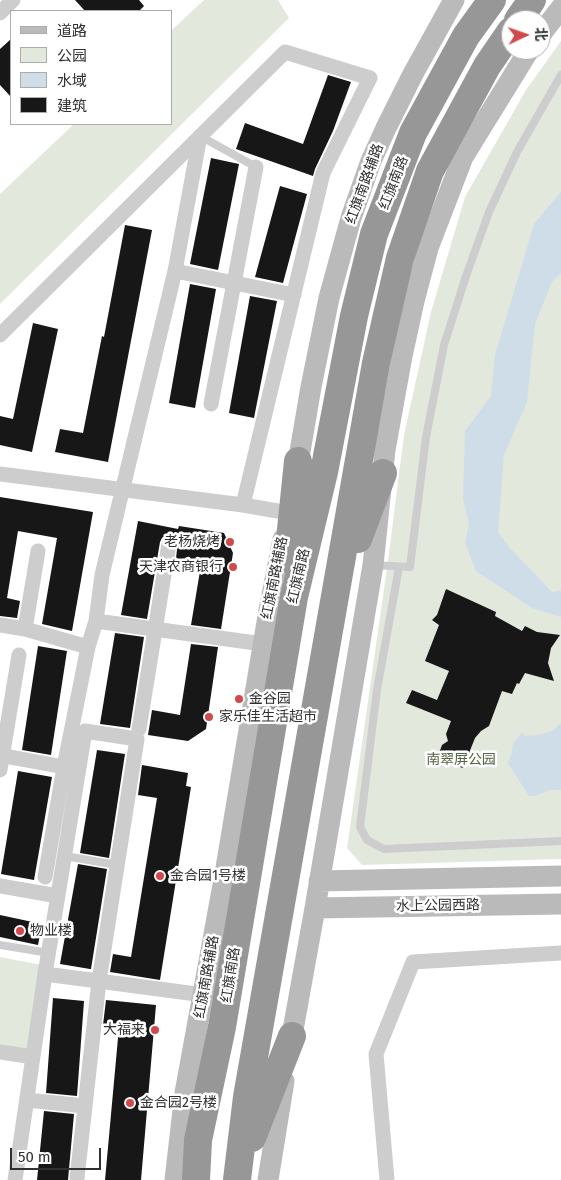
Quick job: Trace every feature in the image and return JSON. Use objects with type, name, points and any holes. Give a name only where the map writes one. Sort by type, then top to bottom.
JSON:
[{"type":"highway","name":"红旗南路","points":[[196,1180],[198,1140],[222,1027],[294,597],[324,472],[354,316],[374,234],[413,133],[466,36],[492,0]]},
{"type":"highway","points":[[237,1177],[249,1087],[366,419],[376,363],[400,258],[430,171],[487,66],[501,46]]},
{"type":"highway","points":[[294,597],[287,576],[298,461]]},
{"type":"highway","points":[[333,611],[383,473]]},
{"type":"highway","points":[[237,1177],[292,1036]]},
{"type":"main road","name":"红旗南路辅路","points":[[175,1180],[185,1094],[204,996],[263,644],[329,298],[351,218],[372,161],[416,68],[454,0]]},
{"type":"main road","points":[[551,21],[561,8]]},
{"type":"main road","points":[[268,1180],[278,1107],[315,908],[373,565],[383,473],[402,356],[428,248],[463,157],[523,60]]},
{"type":"main road","name":"水上公园西路","points":[[319,881],[561,876]]},
{"type":"main road","name":"水上公园西路","points":[[315,908],[561,904]]},
{"type":"street","points":[[0,12],[13,0]]},
{"type":"street","points":[[0,334],[284,52],[370,78],[322,173],[243,505]]},
{"type":"street","points":[[45,877],[88,646],[96,620],[102,575],[175,271],[200,136]]},
{"type":"street","points":[[211,404],[256,167]]},
{"type":"street","points":[[175,271],[294,295]]},
{"type":"street","points":[[0,474],[243,505],[289,513]]},
{"type":"street","points":[[139,729],[169,544]]},
{"type":"street","points":[[26,629],[38,551]]},
{"type":"street","points":[[96,620],[263,644]]},
{"type":"street","points":[[0,625],[26,629],[88,646]]},
{"type":"street","points":[[19,655],[1,760],[64,767]]},
{"type":"street","points":[[15,1180],[48,953],[85,731],[136,738],[99,981],[76,1178]]},
{"type":"street","points":[[0,886],[58,896]]},
{"type":"street","points":[[387,1180],[376,1054],[413,962],[561,953]]},
{"type":"street","points":[[45,974],[204,996]]},
{"type":"street","points":[[0,1052],[33,1057]]},
{"type":"street","points":[[27,1100],[85,1106]]},
{"type":"lane","points":[[373,565],[410,566],[426,436],[444,345],[489,212],[517,152],[561,76]]},
{"type":"lane","points":[[200,136],[256,167]]},
{"type":"lane","points":[[399,567],[377,690],[360,828],[367,840],[384,849],[561,842]]},
{"type":"lane","points":[[64,856],[117,865]]},
{"type":"lane","points":[[0,945],[48,953]]},
{"type":"green space","points":[[204,0],[278,0],[289,18],[0,304],[0,194],[73,125],[172,125],[172,30]]},
{"type":"green space","name":"南翠屏公园","points":[[561,41],[561,859],[362,865],[347,848],[404,435],[431,312],[465,197],[526,90],[547,60],[551,60],[551,55]]},
{"type":"green space","points":[[0,957],[42,965],[27,1051],[0,1046]]},
{"type":"water","points":[[561,192],[561,273],[552,282],[535,324],[527,402],[504,455],[498,532],[509,547],[552,592],[561,591],[561,617],[532,608],[476,571],[465,543],[469,524],[463,499],[465,431],[491,396],[495,355],[534,224]]},
{"type":"water","points":[[561,723],[561,790],[549,790],[535,796],[529,796],[508,763],[513,743],[523,732],[524,736],[538,735],[552,731]]},
{"type":"building","points":[[75,0],[139,0],[144,6],[140,10],[84,10]]},
{"type":"building","points":[[10,40],[10,96],[0,85],[0,49]]},
{"type":"building","points":[[328,75],[351,82],[333,131],[313,176],[236,149],[245,123],[303,144]]},
{"type":"building","points":[[211,158],[239,164],[218,270],[190,264]]},
{"type":"building","points":[[280,186],[307,194],[283,283],[255,277]]},
{"type":"building","points":[[125,225],[152,230],[108,462],[55,452],[60,429],[83,433],[102,336],[104,337]]},
{"type":"building","points":[[190,284],[216,289],[195,408],[169,403]]},
{"type":"building","points":[[250,296],[277,301],[254,418],[229,413]]},
{"type":"building","points":[[33,323],[58,329],[32,452],[0,445],[0,416],[13,419]]},
{"type":"building","points":[[0,497],[93,512],[72,631],[42,624],[57,538],[18,531],[7,598],[20,601],[17,618],[0,616]]},
{"type":"building","points":[[138,521],[178,529],[179,526],[224,533],[233,553],[221,629],[191,625],[200,571],[175,567],[178,541],[175,536],[170,535],[162,538],[160,542],[147,619],[121,615]]},
{"type":"building","points":[[446,589],[496,612],[495,616],[522,631],[525,626],[537,632],[560,635],[551,648],[548,663],[554,681],[525,673],[519,684],[517,683],[512,694],[502,691],[489,726],[475,738],[463,768],[437,759],[442,745],[448,741],[446,734],[451,721],[406,703],[412,690],[437,700],[449,671],[425,661],[439,625],[432,620],[437,615]]},
{"type":"building","points":[[115,633],[144,637],[130,728],[100,724]]},
{"type":"building","points":[[191,644],[218,647],[206,729],[188,741],[148,735],[152,710],[180,715]]},
{"type":"building","points":[[38,646],[67,651],[51,755],[22,750]]},
{"type":"building","points":[[97,750],[125,754],[109,858],[80,853]]},
{"type":"building","name":"金合园1号楼","points":[[142,765],[188,773],[186,786],[191,787],[160,980],[110,972],[113,954],[131,957],[157,798],[138,795]]},
{"type":"building","points":[[18,771],[52,777],[34,880],[1,874]]},
{"type":"building","points":[[78,864],[107,869],[91,969],[60,964]]},
{"type":"building","name":"物业楼","points":[[0,915],[42,924],[38,945],[0,937]]},
{"type":"building","points":[[53,998],[84,1001],[77,1096],[46,1093]]},
{"type":"building","name":"金合园2号楼","points":[[106,1000],[156,1005],[141,1180],[105,1180],[119,1027],[103,1025]]},
{"type":"building","points":[[44,1111],[74,1114],[68,1180],[37,1180]]},
{"type":"place","name":"老杨烧烤","points":[[230,542]]},
{"type":"place","name":"天津农商银行","points":[[233,567]]},
{"type":"place","name":"金谷园","points":[[239,699]]},
{"type":"place","name":"家乐佳生活超市","points":[[209,717]]},
{"type":"place","name":"金合园1号楼","points":[[160,876]]},
{"type":"place","name":"物业楼","points":[[20,931]]},
{"type":"place","name":"大福来","points":[[155,1030]]},
{"type":"place","name":"金合园2号楼","points":[[130,1103]]}]
